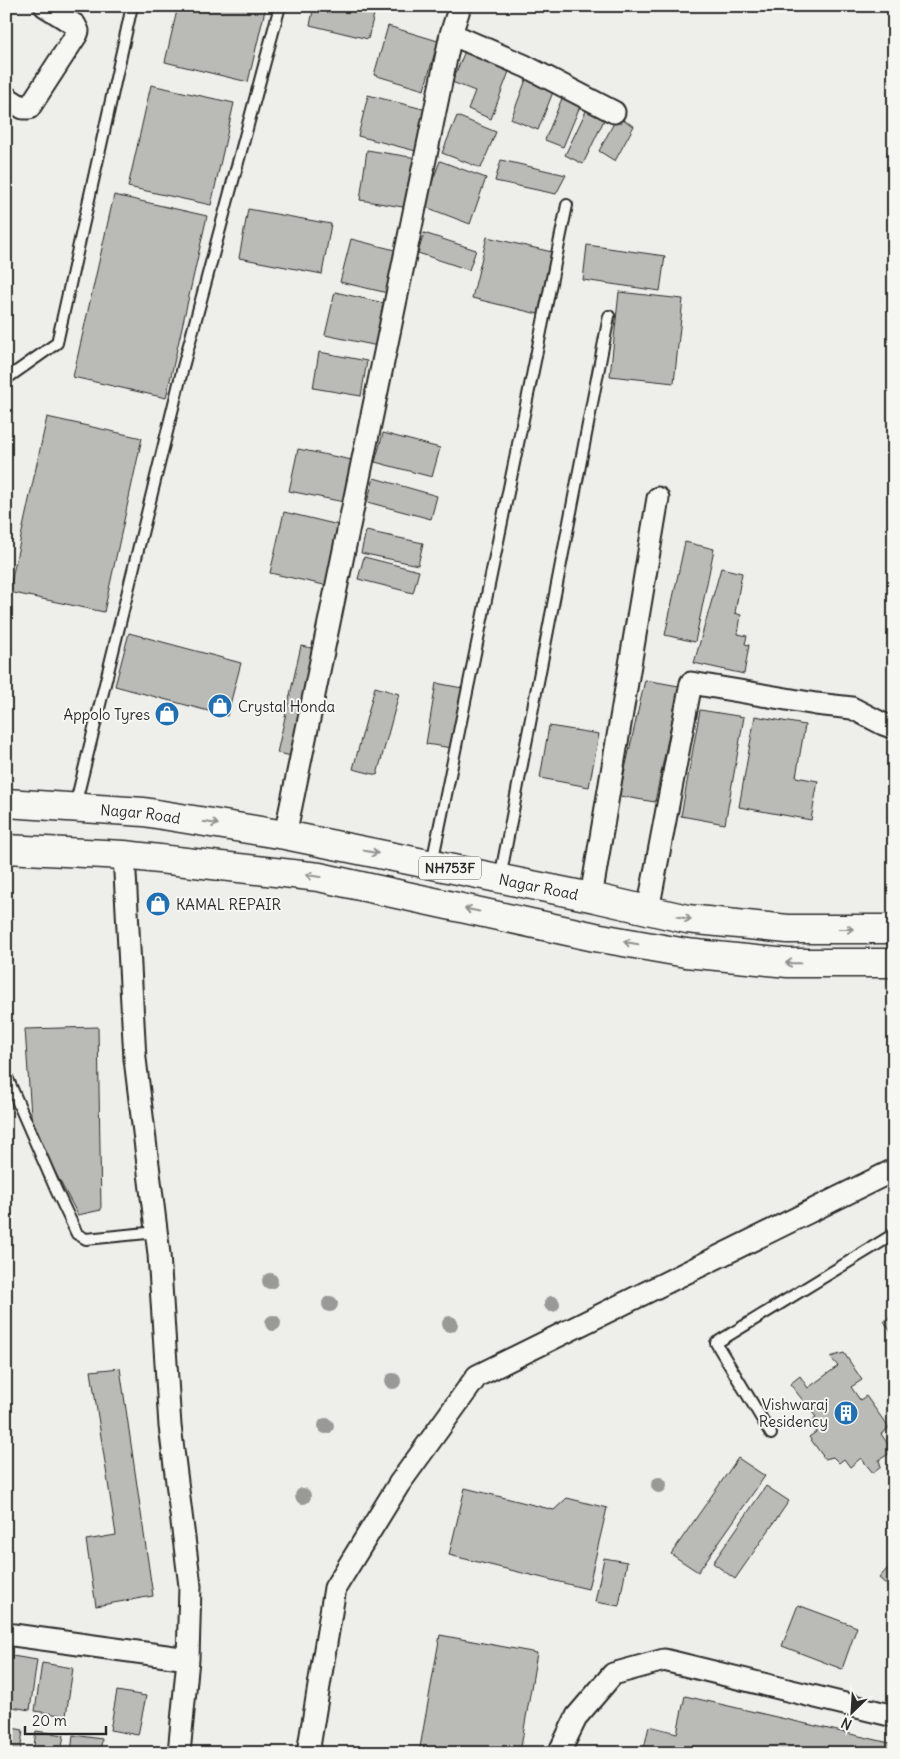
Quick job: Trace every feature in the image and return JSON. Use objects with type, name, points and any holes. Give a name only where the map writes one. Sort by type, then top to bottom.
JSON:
[{"type":"highway","name":"Nagar Road","points":[[6,802],[144,812],[285,835],[591,897],[687,919],[788,929],[894,929]]},
{"type":"highway","name":"NH753F","points":[[6,849],[124,855],[318,877],[595,937],[686,954],[788,963],[894,963]]},
{"type":"street","points":[[6,97],[23,108],[29,108],[77,34],[78,31],[75,25],[45,6]]},
{"type":"street","points":[[285,835],[451,34],[460,6]]},
{"type":"street","points":[[451,34],[525,66],[614,112]]},
{"type":"street","points":[[591,897],[658,498]]},
{"type":"street","points":[[648,910],[691,684],[852,708],[882,724],[894,728]]},
{"type":"street","points":[[124,855],[135,1059],[156,1232],[170,1426],[190,1586],[188,1659],[179,1753]]},
{"type":"street","points":[[308,1753],[335,1588],[399,1484],[476,1376],[894,1170]]},
{"type":"street","points":[[6,1634],[188,1659]]},
{"type":"street","points":[[559,1753],[577,1716],[613,1674],[664,1660],[894,1716]]},
{"type":"lane","points":[[6,379],[57,343],[132,6]]},
{"type":"lane","points":[[74,807],[183,367],[280,6]]},
{"type":"lane","points":[[431,864],[567,205]]},
{"type":"lane","points":[[500,879],[609,316]]},
{"type":"lane","points":[[6,1075],[77,1234],[86,1239],[156,1232]]},
{"type":"lane","points":[[771,1434],[716,1343],[894,1234]]},
{"type":"building","points":[[178,6],[266,6],[248,82],[165,62]]},
{"type":"building","points":[[314,6],[376,6],[368,39],[310,25]]},
{"type":"building","points":[[388,26],[438,41],[424,90],[374,75]]},
{"type":"building","points":[[465,51],[510,69],[491,119],[468,109],[475,91],[452,82]]},
{"type":"building","points":[[527,77],[555,87],[538,130],[511,119]]},
{"type":"building","points":[[151,85],[234,103],[211,205],[128,187]]},
{"type":"building","points":[[565,91],[583,99],[563,147],[545,140]]},
{"type":"building","points":[[368,95],[427,110],[416,151],[358,136]]},
{"type":"building","points":[[587,109],[605,118],[583,164],[565,155]]},
{"type":"building","points":[[457,116],[496,132],[481,168],[442,153]]},
{"type":"building","points":[[617,117],[634,126],[615,161],[599,151]]},
{"type":"building","points":[[367,150],[417,158],[409,208],[360,200]]},
{"type":"building","points":[[501,160],[566,175],[556,194],[495,181]]},
{"type":"building","points":[[440,161],[486,178],[470,224],[423,206]]},
{"type":"building","points":[[114,195],[207,216],[166,398],[73,377]]},
{"type":"building","points":[[248,209],[331,224],[322,274],[239,258]]},
{"type":"building","points":[[424,233],[476,250],[469,270],[418,253]]},
{"type":"building","points":[[487,237],[552,252],[538,314],[472,298]]},
{"type":"building","points":[[351,239],[399,251],[388,293],[340,282]]},
{"type":"building","points":[[587,245],[665,256],[660,291],[583,280]]},
{"type":"building","points":[[335,292],[388,304],[378,346],[325,335]]},
{"type":"building","points":[[619,292],[683,299],[674,383],[610,376]]},
{"type":"building","points":[[319,352],[367,361],[361,396],[313,388]]},
{"type":"building","points":[[47,417],[142,438],[104,612],[9,592]]},
{"type":"building","points":[[383,433],[440,448],[432,477],[375,462]]},
{"type":"building","points":[[298,449],[352,460],[344,502],[289,491]]},
{"type":"building","points":[[374,478],[437,496],[431,519],[367,502]]},
{"type":"building","points":[[284,512],[347,527],[333,587],[270,573]]},
{"type":"building","points":[[366,531],[423,543],[418,565],[361,553]]},
{"type":"building","points":[[685,542],[714,549],[695,642],[665,635]]},
{"type":"building","points":[[364,557],[419,571],[413,593],[358,579]]},
{"type":"building","points":[[721,568],[742,573],[735,613],[741,615],[738,634],[747,636],[745,644],[749,645],[744,674],[694,663]]},
{"type":"building","points":[[129,633],[241,663],[227,716],[115,686]]},
{"type":"building","points":[[301,646],[321,650],[297,757],[277,753]]},
{"type":"building","points":[[645,680],[679,686],[655,802],[619,796]]},
{"type":"building","points":[[436,683],[462,688],[452,748],[426,744]]},
{"type":"building","points":[[375,687],[399,694],[377,775],[353,769]]},
{"type":"building","points":[[700,710],[744,717],[725,824],[681,816]]},
{"type":"building","points":[[755,716],[805,725],[796,777],[818,781],[811,820],[739,807]]},
{"type":"building","points":[[549,726],[599,734],[589,787],[540,778]]},
{"type":"building","points":[[98,1027],[101,1210],[78,1215],[32,1129],[25,1029]]},
{"type":"building","points":[[894,1315],[894,1337],[884,1321]]},
{"type":"building","name":"Vishwaraj Residency","points":[[844,1353],[862,1380],[851,1387],[860,1400],[866,1396],[889,1428],[881,1434],[893,1451],[879,1460],[881,1467],[873,1473],[861,1458],[850,1467],[844,1459],[839,1463],[833,1457],[825,1459],[809,1437],[816,1432],[809,1422],[816,1417],[790,1384],[800,1376],[808,1388],[838,1366],[830,1357]]},
{"type":"building","points":[[120,1368],[153,1596],[96,1606],[86,1540],[116,1535],[91,1371]]},
{"type":"building","points":[[738,1458],[765,1476],[698,1572],[671,1554]]},
{"type":"building","points":[[766,1486],[789,1501],[735,1579],[713,1563]]},
{"type":"building","points":[[465,1488],[554,1510],[567,1498],[607,1508],[588,1589],[449,1555]]},
{"type":"building","points":[[604,1558],[627,1562],[619,1606],[595,1602]]},
{"type":"building","points":[[894,1561],[894,1591],[879,1578]]},
{"type":"building","points":[[798,1605],[857,1627],[842,1669],[782,1646]]},
{"type":"building","points":[[440,1635],[537,1653],[520,1753],[419,1753]]},
{"type":"building","points":[[6,1655],[37,1660],[30,1710],[6,1706]]},
{"type":"building","points":[[42,1663],[73,1668],[66,1716],[35,1711]]},
{"type":"building","points":[[117,1691],[146,1696],[138,1735],[110,1730]]},
{"type":"building","points":[[685,1696],[894,1744],[894,1753],[643,1753],[649,1726],[677,1733]]},
{"type":"building","points":[[6,1727],[23,1730],[20,1753],[6,1753]]},
{"type":"building","points":[[36,1731],[64,1735],[61,1753],[33,1753]]},
{"type":"building","points":[[73,1735],[102,1739],[100,1753],[71,1753]]},
{"type":"place","name":"Crystal Honda","points":[[220,706]]},
{"type":"place","name":"Appolo Tyres","points":[[167,714]]},
{"type":"place","name":"KAMAL REPAIR","points":[[158,904]]},
{"type":"place","name":"Vishwaraj Residency","points":[[846,1413]]}]
